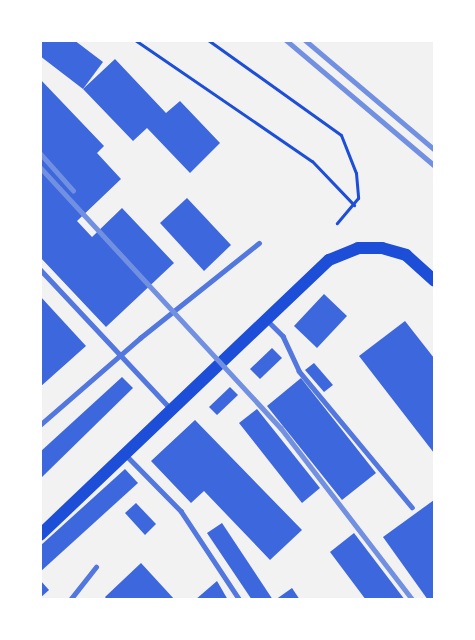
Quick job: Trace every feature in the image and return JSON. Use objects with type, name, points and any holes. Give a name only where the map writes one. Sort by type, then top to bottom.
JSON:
[{"type":"main road","points":[[40,535],[329,260],[358,248],[382,248],[406,255],[435,280]]},
{"type":"lane","points":[[40,425],[121,355],[259,243]]},
{"type":"lane","points":[[40,269],[172,410]]},
{"type":"lane","points":[[267,319],[283,336],[299,371],[412,507]]},
{"type":"lane","points":[[125,454],[181,511],[240,600]]},
{"type":"lane","points":[[70,600],[96,567]]},
{"type":"path","points":[[135,40],[312,161],[354,205]]},
{"type":"path","points":[[208,40],[340,135],[357,173],[358,198],[337,223]]},
{"type":"building","points":[[40,40],[74,40],[103,62],[83,89],[40,56]]},
{"type":"building","points":[[115,59],[166,113],[180,101],[220,143],[190,173],[147,128],[133,141],[83,89]]},
{"type":"building","points":[[40,79],[104,146],[97,153],[121,179],[77,221],[92,237],[122,208],[174,263],[106,327],[40,257]]},
{"type":"building","points":[[187,198],[231,245],[204,271],[160,223]]},
{"type":"building","points":[[324,294],[347,316],[317,348],[294,326]]},
{"type":"building","points":[[40,296],[86,346],[40,387]]},
{"type":"building","points":[[405,321],[434,358],[434,453],[359,356]]},
{"type":"building","points":[[272,348],[282,358],[260,379],[250,369]]},
{"type":"building","points":[[314,363],[333,385],[324,392],[305,370]]},
{"type":"building","points":[[122,377],[133,388],[40,479],[40,452]]},
{"type":"building","points":[[301,378],[376,473],[342,500],[267,406]]},
{"type":"building","points":[[230,387],[238,395],[217,415],[209,407]]},
{"type":"building","points":[[257,409],[320,488],[302,503],[239,423]]},
{"type":"building","points":[[195,420],[302,530],[270,560],[204,491],[191,503],[151,461]]},
{"type":"building","points":[[125,469],[138,483],[40,572],[40,546]]},
{"type":"building","points":[[434,500],[434,600],[428,600],[383,537]]},
{"type":"building","points":[[136,503],[156,524],[145,535],[125,513]]},
{"type":"building","points":[[222,523],[273,600],[252,600],[207,533]]},
{"type":"building","points":[[354,533],[405,600],[366,600],[330,552]]},
{"type":"building","points":[[141,563],[175,600],[107,600],[105,597]]},
{"type":"building","points":[[40,580],[49,590],[40,598]]},
{"type":"building","points":[[217,581],[228,600],[195,600]]},
{"type":"building","points":[[292,588],[300,600],[275,600]]},
{"type":"railway","points":[[286,40],[434,165]]},
{"type":"railway","points":[[305,40],[434,149]]},
{"type":"railway","points":[[40,153],[73,190]]},
{"type":"railway","points":[[40,167],[281,428],[413,600]]}]
